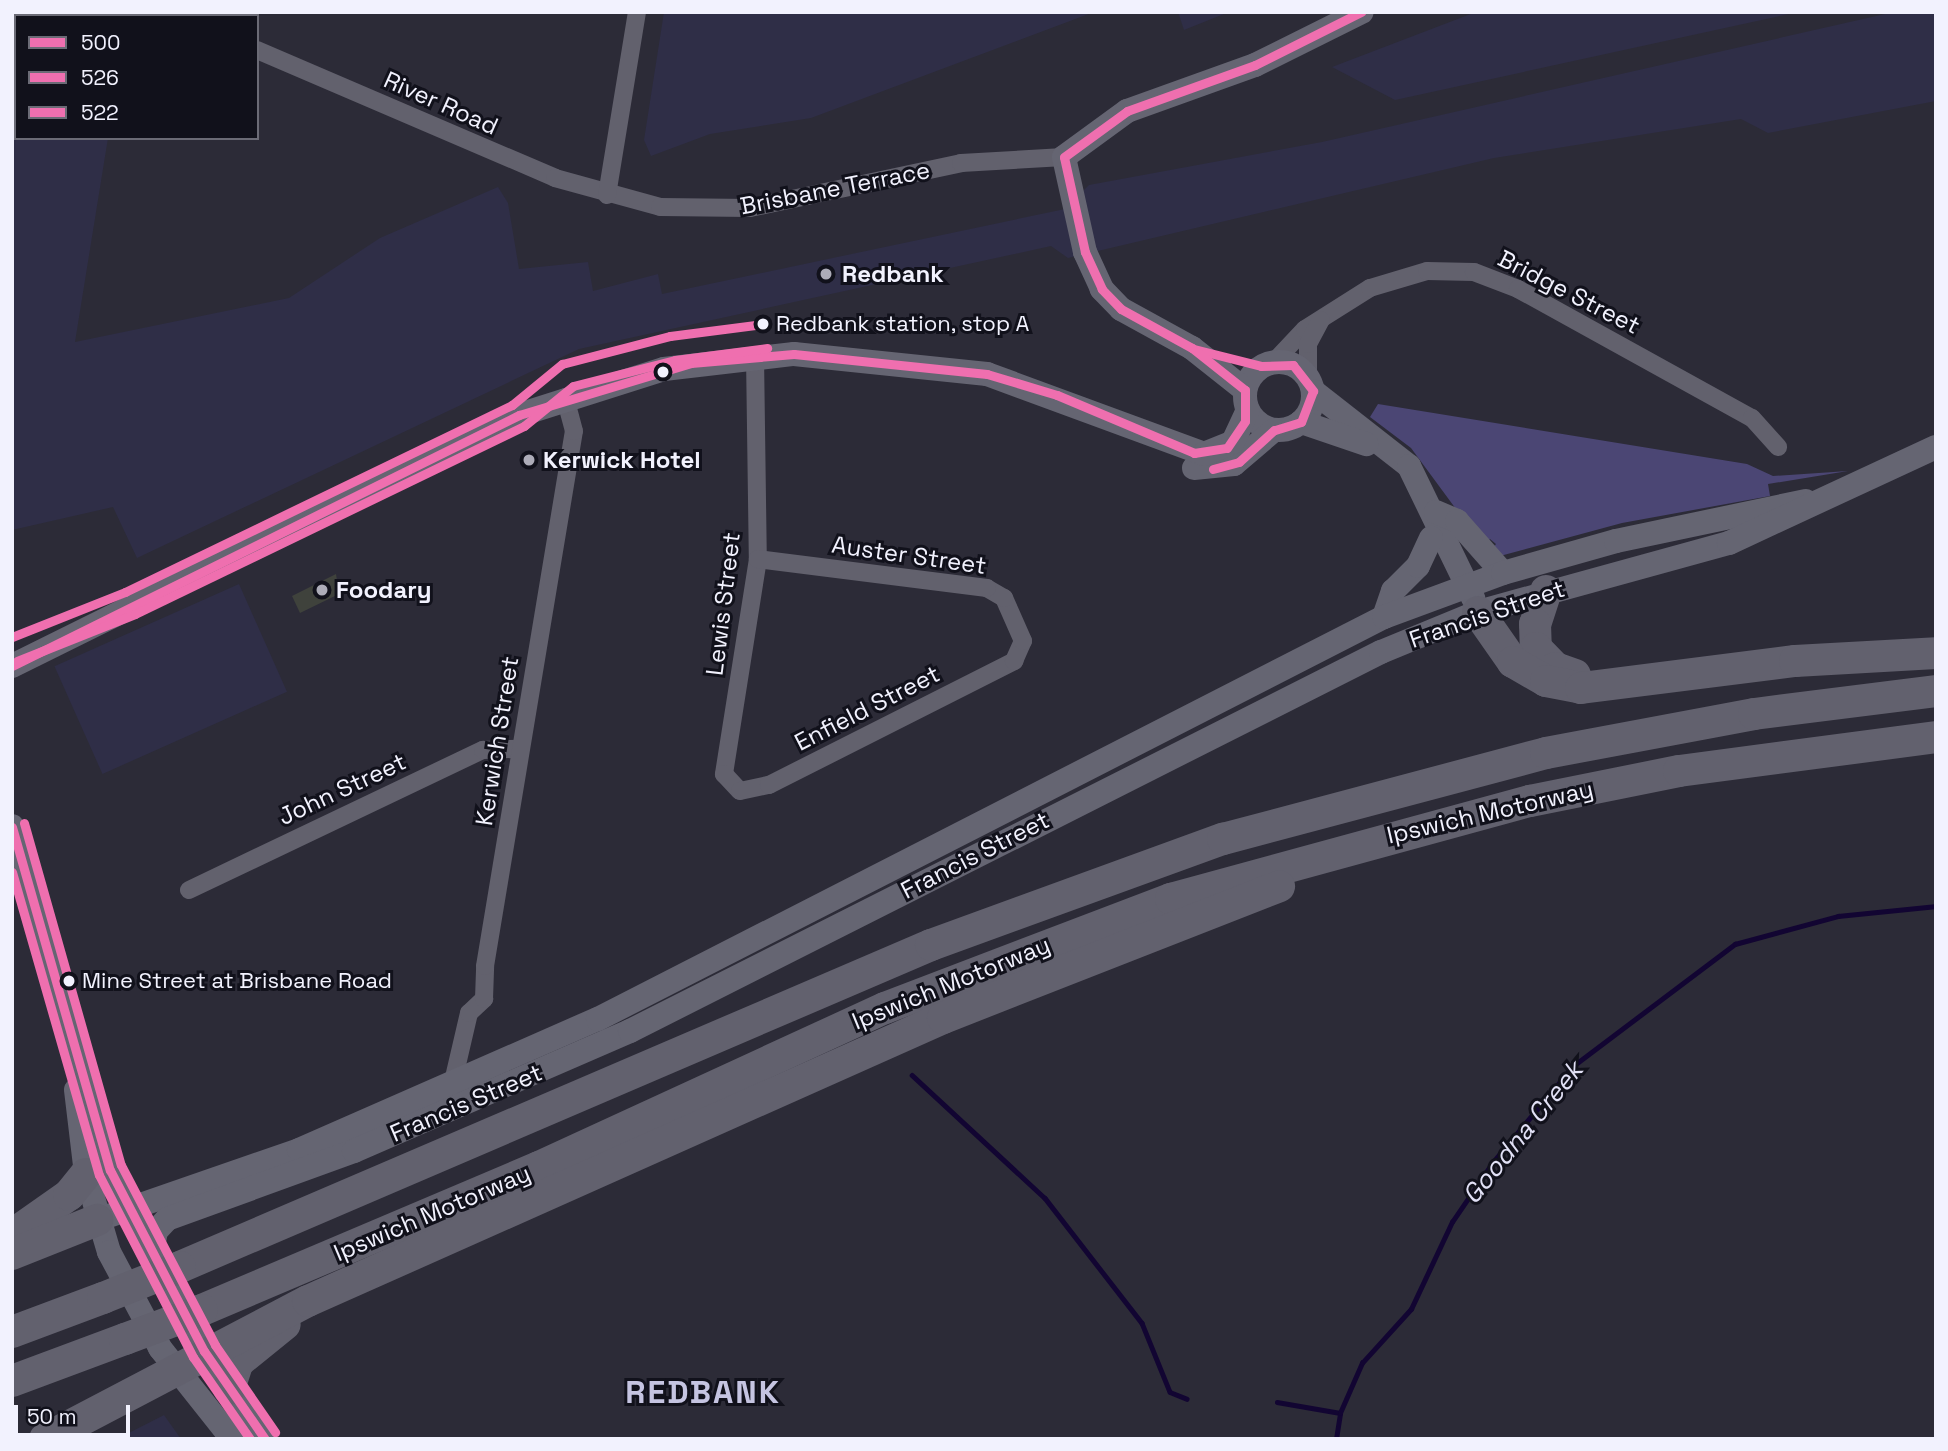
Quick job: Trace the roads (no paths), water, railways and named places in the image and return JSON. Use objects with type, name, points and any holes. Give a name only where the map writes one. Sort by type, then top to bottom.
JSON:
[{"type":"highway","points":[[1546,591],[1534,633],[1546,662],[1581,676],[1657,677]]},
{"type":"highway","points":[[1467,595],[1504,652],[1546,681],[1593,688],[1657,677],[1936,653]]},
{"type":"highway","name":"Ipswich Motorway","points":[[12,1332],[180,1268],[931,945],[1223,839],[1546,753],[1741,717],[1936,691]]},
{"type":"highway","name":"Ipswich Motorway","points":[[12,1381],[202,1310],[970,972],[1324,852],[1642,778],[1936,737]]},
{"type":"highway","points":[[46,1439],[204,1351],[308,1301],[943,1018],[1292,881],[1324,852]]},
{"type":"highway","points":[[12,1235],[69,1195],[86,1174]]},
{"type":"highway","points":[[12,1255],[97,1220]]},
{"type":"highway","points":[[229,1390],[238,1362],[308,1301]]},
{"type":"main road","points":[[1274,430],[1192,348],[1111,300],[1085,251],[1064,157],[1127,111],[1229,76],[1362,12]]},
{"type":"main road","points":[[1192,348],[1268,364],[1293,365],[1311,384],[1398,455],[1436,512],[1467,595]]},
{"type":"main road","points":[[12,666],[130,603],[565,397],[664,369],[755,355],[825,356],[987,373],[1121,422],[1186,450],[1212,454],[1240,435],[1246,400],[1268,364]]},
{"type":"main road","points":[[1301,422],[1311,384]]},
{"type":"main road","points":[[1121,422],[1182,464],[1208,470],[1239,461],[1274,430],[1301,422],[1348,434],[1377,454],[1404,485],[1431,538],[1467,595]]},
{"type":"main road","name":"Francis Street","points":[[97,1220],[299,1150],[452,1086],[711,963],[1384,617],[1467,595],[1546,591],[1729,542],[1936,447]]},
{"type":"main road","name":"Francis Street","points":[[152,1255],[156,1231],[167,1219],[354,1152],[630,1031],[1302,688],[1503,573],[1616,541],[1828,497]]},
{"type":"main road","points":[[1436,512],[1457,521],[1503,573]]},
{"type":"main road","points":[[1384,617],[1394,591],[1419,566],[1431,538]]},
{"type":"main road","points":[[12,650],[130,603]]},
{"type":"main road","points":[[12,826],[76,1065],[127,1209],[204,1351],[264,1439]]},
{"type":"main road","points":[[76,1065],[86,1174],[97,1220],[127,1293],[174,1368],[232,1439]]},
{"type":"street","points":[[607,195],[637,12]]},
{"type":"street","name":"River Road","points":[[259,51],[607,195]]},
{"type":"street","name":"Brisbane Terrace","points":[[607,195],[660,207],[750,208],[961,163],[1064,157]]},
{"type":"street","name":"Bridge Street","points":[[1268,364],[1321,320],[1370,288],[1413,274],[1459,270],[1489,276],[1752,418],[1778,447]]},
{"type":"street","points":[[1311,384],[1308,344],[1321,320]]},
{"type":"street","name":"Lewis Street","points":[[724,774],[758,559],[755,355]]},
{"type":"street","name":"Kerwich Street","points":[[452,1086],[469,1013],[484,999],[520,749],[574,431],[565,397]]},
{"type":"street","name":"Auster Street","points":[[758,559],[987,588],[1004,598],[1023,641]]},
{"type":"street","name":"Enfield Street","points":[[724,774],[740,791],[769,785],[1014,662],[1023,641]]},
{"type":"street","name":"John Street","points":[[188,891],[483,750],[520,749]]},
{"type":"waterway","name":"Goodna Creek","points":[[1336,1439],[1340,1413],[1362,1363],[1411,1309],[1452,1222],[1493,1162],[1573,1066],[1735,944],[1838,916],[1936,906]]},
{"type":"waterway","points":[[912,1075],[1045,1198],[1142,1323],[1170,1392],[1187,1399]]},
{"type":"waterway","points":[[1277,1402],[1340,1413]]},
{"type":"place","name":"Redbank","points":[[826,274]]},
{"type":"place","name":"Redbank station, stop A","points":[[763,324]]},
{"type":"place","name":"Kerwick Hotel","points":[[529,460]]},
{"type":"place","name":"Foodary","points":[[322,590]]},
{"type":"place","name":"Mine Street at Brisbane Road","points":[[69,981]]},
{"type":"district","name":"REDBANK","points":[[703,1392]]}]
